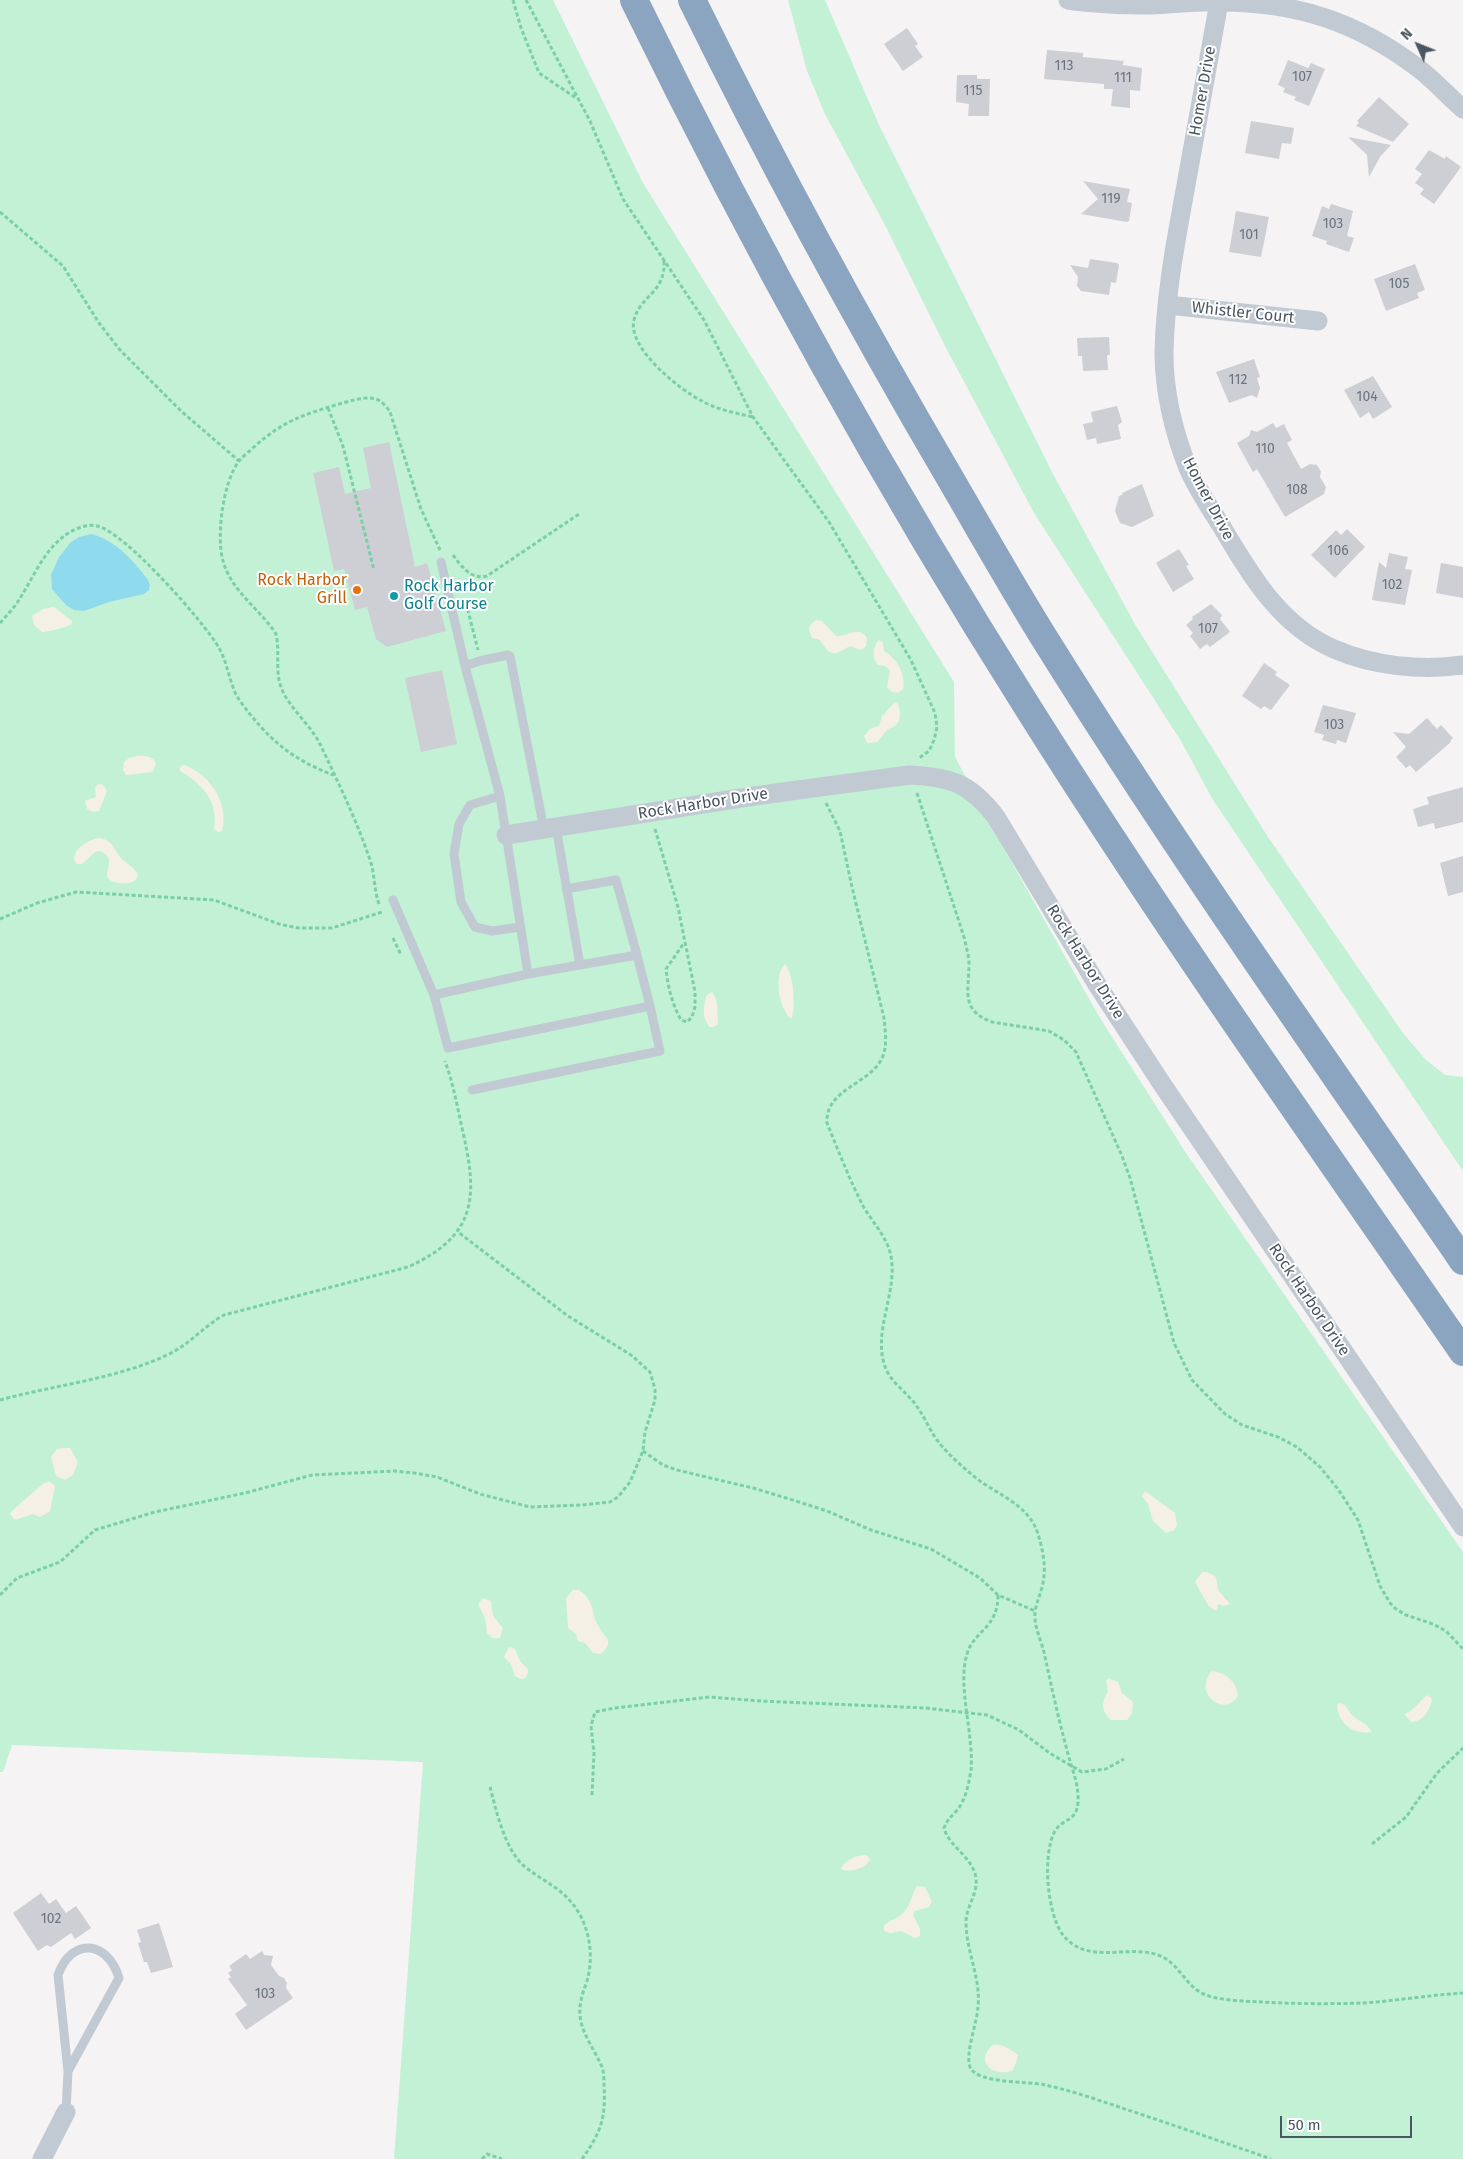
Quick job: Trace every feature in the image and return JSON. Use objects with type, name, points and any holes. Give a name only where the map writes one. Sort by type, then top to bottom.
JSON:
[{"type":"highway","points":[[634,0],[724,181],[897,492],[971,616],[1092,809],[1463,1352]]},
{"type":"highway","points":[[692,0],[749,117],[809,229],[908,406],[1046,641],[1144,794],[1463,1261]]},
{"type":"street","points":[[1068,0],[1151,5],[1219,2],[1265,3],[1294,8],[1349,26],[1398,54],[1420,69],[1463,109]]},
{"type":"street","name":"Homer Drive","points":[[1219,2],[1172,264],[1164,354],[1168,398],[1185,459],[1202,494],[1250,575],[1266,596],[1287,617],[1310,635],[1333,649],[1358,658],[1391,665],[1463,666]]},
{"type":"street","name":"Whistler Court","points":[[1168,305],[1318,321]]},
{"type":"street","name":"Rock Harbor Drive","points":[[506,835],[650,812],[910,775],[930,776],[962,784],[979,796],[996,817],[1098,986],[1162,1084],[1463,1527]]},
{"type":"street","points":[[42,2159],[66,2112]]},
{"type":"lane","points":[[442,559],[465,666],[500,796],[528,974]]},
{"type":"lane","points":[[465,666],[478,660],[508,655],[511,658],[566,889],[580,965]]},
{"type":"lane","points":[[500,796],[470,804],[459,824],[454,854],[457,881],[461,902],[475,927],[492,932],[520,927]]},
{"type":"lane","points":[[472,1090],[660,1051],[637,955],[616,880],[566,889]]},
{"type":"lane","points":[[394,900],[434,995],[448,1048],[650,1006]]},
{"type":"lane","points":[[434,995],[528,974],[637,955]]},
{"type":"lane","points":[[66,2112],[68,2071],[58,1975],[63,1962],[70,1956],[79,1950],[92,1948],[111,1958],[119,1978],[68,2071]]},
{"type":"path","points":[[513,0],[521,28],[539,73],[578,100]]},
{"type":"path","points":[[526,0],[603,150],[616,187],[713,335],[753,417],[829,522],[856,565],[911,660],[928,696],[937,727],[934,740],[929,751],[922,757],[902,762],[910,775],[924,808],[964,938],[969,962],[967,993],[971,1008],[984,1019],[992,1022],[1049,1031],[1057,1035],[1076,1052],[1130,1178],[1174,1344],[1192,1380],[1214,1405],[1242,1426],[1278,1437],[1298,1447],[1320,1467],[1338,1489],[1358,1520],[1380,1586],[1390,1603],[1406,1615],[1433,1624],[1446,1631],[1463,1650]]},
{"type":"path","points":[[0,212],[63,266],[99,323],[120,350],[181,411],[239,462]]},
{"type":"path","points":[[664,260],[665,272],[662,281],[638,311],[634,319],[633,328],[640,345],[670,378],[691,395],[719,408],[753,417]]},
{"type":"path","points":[[385,919],[374,892],[372,865],[334,775],[311,729],[284,694],[280,685],[276,634],[270,624],[235,586],[227,574],[222,560],[220,541],[222,514],[229,482],[239,462],[274,430],[288,421],[306,413],[366,398],[377,399],[385,404],[390,412],[416,495],[442,559]]},
{"type":"path","points":[[328,408],[344,446],[374,570]]},
{"type":"path","points":[[451,553],[470,574],[481,578],[487,576],[579,514]]},
{"type":"path","points":[[0,623],[19,600],[44,557],[62,538],[84,526],[97,525],[110,531],[134,550],[202,623],[220,650],[234,690],[250,715],[278,744],[295,758],[306,765],[334,775]]},
{"type":"path","points":[[436,543],[446,549]]},
{"type":"path","points":[[464,595],[479,656],[498,652],[504,656]]},
{"type":"path","points":[[816,788],[834,814],[840,831],[884,1018],[884,1053],[880,1062],[840,1095],[832,1103],[827,1114],[834,1141],[863,1206],[881,1234],[890,1254],[891,1287],[882,1337],[884,1361],[890,1377],[916,1406],[940,1444],[983,1485],[1019,1507],[1030,1517],[1038,1535],[1043,1558],[1044,1573],[1035,1611],[1035,1624],[1043,1647],[1058,1720],[1078,1789],[1078,1810],[1074,1817],[1057,1828],[1050,1846],[1049,1897],[1053,1916],[1062,1934],[1076,1947],[1104,1954],[1147,1952],[1161,1956],[1178,1968],[1188,1984],[1196,1991],[1207,1996],[1233,2000],[1365,2002],[1463,1993]]},
{"type":"path","points":[[650,812],[678,907],[695,992],[695,1007],[692,1017],[687,1022],[681,1020],[675,1009],[667,984],[666,969],[684,943]]},
{"type":"path","points":[[0,918],[38,903],[76,892],[214,900],[280,924],[298,928],[332,928],[382,912]]},
{"type":"path","points":[[392,934],[402,958]]},
{"type":"path","points":[[0,1400],[149,1363],[184,1346],[213,1321],[224,1315],[408,1267],[448,1243],[458,1232],[470,1198],[472,1180],[470,1161],[445,1060]]},
{"type":"path","points":[[0,1595],[17,1578],[60,1562],[95,1530],[155,1512],[245,1493],[290,1480],[334,1473],[394,1471],[437,1477],[480,1494],[530,1507],[610,1502],[618,1497],[630,1482],[643,1451],[645,1432],[655,1400],[655,1389],[650,1372],[631,1355],[568,1316],[458,1232]]},
{"type":"path","points":[[643,1451],[663,1465],[677,1470],[796,1501],[827,1511],[871,1530],[931,1549],[980,1578],[998,1595],[1035,1611]]},
{"type":"path","points":[[998,1595],[995,1614],[967,1653],[965,1678],[971,1754],[968,1786],[959,1808],[947,1821],[944,1828],[952,1843],[968,1862],[976,1878],[976,1888],[966,1920],[979,1996],[975,2030],[969,2056],[973,2072],[994,2080],[1044,2085],[1103,2102],[1223,2141],[1271,2159]]},
{"type":"path","points":[[592,1795],[594,1753],[591,1726],[595,1712],[710,1697],[769,1702],[926,1708],[967,1712],[987,1715],[1004,1722],[1082,1772],[1106,1769],[1124,1759]]},
{"type":"path","points":[[1372,1844],[1406,1816],[1437,1773],[1463,1748]]},
{"type":"path","points":[[490,1787],[512,1853],[523,1865],[554,1884],[567,1898],[580,1915],[590,1938],[587,1979],[581,1998],[580,2015],[585,2033],[603,2069],[605,2099],[603,2123],[595,2140],[582,2159]]},
{"type":"path","points":[[482,2159],[487,2154],[501,2159]]},
{"type":"green space","points":[[0,0],[553,0],[643,183],[954,682],[955,757],[1008,856],[1100,1018],[1186,1153],[1463,1552],[1463,2159],[394,2159],[423,1762],[12,1745],[3,1772],[0,1772]]},
{"type":"green space","points":[[788,0],[825,0],[879,125],[1054,476],[1136,626],[1268,837],[1403,1033],[1425,1059],[1445,1075],[1463,1077],[1463,1171],[1213,800],[1181,741],[1034,513],[944,344],[886,227],[825,114],[807,71]]},
{"type":"sand","points":[[54,607],[72,621],[72,624],[42,632],[34,625],[32,616],[43,609]]},
{"type":"sand","points":[[816,620],[822,621],[836,636],[853,632],[864,634],[867,638],[866,646],[861,650],[850,646],[836,653],[830,652],[820,640],[812,638],[809,630],[810,625]]},
{"type":"sand","points":[[879,640],[883,643],[884,651],[893,658],[902,672],[903,689],[898,693],[892,692],[887,687],[890,670],[885,666],[878,665],[875,659],[874,649]]},
{"type":"sand","points":[[895,702],[898,704],[900,713],[899,721],[895,726],[888,729],[877,742],[867,743],[864,736],[870,729],[879,726],[882,716]]},
{"type":"sand","points":[[148,756],[156,763],[153,772],[126,775],[123,770],[124,762],[129,758]]},
{"type":"sand","points":[[184,765],[202,776],[216,791],[223,810],[222,831],[218,832],[214,829],[214,810],[207,794],[195,781],[179,770]]},
{"type":"sand","points":[[98,784],[103,785],[107,791],[99,811],[94,812],[87,809],[85,801],[96,797],[95,788]]},
{"type":"sand","points":[[98,838],[110,842],[121,858],[136,872],[138,875],[136,880],[129,883],[121,883],[110,880],[107,877],[109,859],[100,851],[95,852],[82,864],[77,864],[74,859],[79,848]]},
{"type":"sand","points":[[785,964],[788,968],[793,990],[794,1007],[791,1019],[783,1007],[778,984],[781,969]]},
{"type":"sand","points":[[712,992],[717,1003],[718,1024],[710,1027],[705,1020],[704,1009],[706,996]]},
{"type":"sand","points":[[70,1448],[78,1462],[73,1475],[65,1480],[56,1476],[51,1457],[57,1449]]},
{"type":"sand","points":[[50,1482],[55,1486],[50,1511],[40,1517],[33,1514],[15,1520],[10,1514],[43,1484]]},
{"type":"sand","points":[[1145,1491],[1175,1513],[1177,1525],[1174,1530],[1166,1533],[1153,1521],[1148,1504],[1142,1496]]},
{"type":"sand","points":[[1202,1572],[1207,1572],[1216,1577],[1218,1590],[1230,1604],[1224,1606],[1218,1604],[1217,1610],[1208,1605],[1195,1582]]},
{"type":"sand","points":[[573,1590],[579,1590],[588,1599],[596,1622],[608,1640],[607,1646],[601,1654],[593,1653],[585,1643],[578,1641],[576,1634],[568,1628],[566,1598]]},
{"type":"sand","points":[[483,1598],[491,1601],[493,1616],[503,1628],[500,1638],[492,1638],[487,1633],[485,1618],[478,1604]]},
{"type":"sand","points":[[509,1647],[515,1649],[520,1661],[527,1669],[528,1673],[525,1678],[521,1679],[515,1676],[511,1664],[504,1657]]},
{"type":"sand","points":[[1212,1671],[1226,1676],[1233,1682],[1238,1696],[1232,1702],[1225,1705],[1218,1703],[1207,1694],[1207,1679]]},
{"type":"sand","points":[[1109,1678],[1118,1682],[1122,1693],[1133,1702],[1132,1713],[1127,1720],[1111,1720],[1105,1713],[1103,1703],[1108,1691],[1106,1681]]},
{"type":"sand","points":[[1427,1695],[1432,1699],[1428,1711],[1419,1720],[1411,1722],[1404,1714],[1411,1711]]},
{"type":"sand","points":[[1339,1703],[1346,1706],[1353,1716],[1372,1732],[1359,1732],[1348,1727],[1340,1718],[1337,1705]]},
{"type":"sand","points":[[866,1855],[870,1859],[862,1868],[848,1871],[841,1869],[851,1859]]},
{"type":"sand","points":[[917,1886],[925,1887],[932,1902],[929,1907],[915,1911],[913,1915],[920,1929],[920,1936],[915,1938],[901,1931],[891,1933],[884,1931],[886,1924],[904,1912]]},
{"type":"sand","points":[[993,2045],[1003,2046],[1018,2055],[1012,2071],[998,2072],[992,2070],[985,2062],[985,2057]]},
{"type":"water","points":[[92,534],[109,541],[130,559],[148,580],[149,590],[144,594],[109,602],[84,611],[74,610],[66,605],[52,589],[51,575],[59,557],[71,542],[79,537]]},
{"type":"building","points":[[907,28],[918,44],[915,46],[923,57],[903,71],[884,44]]},
{"type":"building","points":[[1047,50],[1083,53],[1083,57],[1124,61],[1123,65],[1142,68],[1140,91],[1130,90],[1130,108],[1111,106],[1113,89],[1104,89],[1104,84],[1044,79]]},
{"type":"building","points":[[1288,60],[1308,68],[1311,63],[1325,69],[1309,106],[1294,100],[1296,97],[1283,92],[1285,88],[1278,85]]},
{"type":"building","points":[[957,75],[977,75],[977,79],[990,79],[989,116],[968,116],[969,104],[956,102]]},
{"type":"building","points":[[1379,97],[1409,124],[1393,142],[1356,126],[1359,123],[1357,121]]},
{"type":"building","points":[[1251,121],[1294,128],[1291,144],[1282,143],[1279,159],[1245,153]]},
{"type":"building","points":[[1348,137],[1391,145],[1380,157],[1369,177],[1367,155]]},
{"type":"building","points":[[1429,150],[1445,159],[1446,156],[1461,167],[1434,204],[1420,194],[1424,189],[1415,183],[1422,174],[1415,169]]},
{"type":"building","points":[[1083,181],[1130,189],[1127,202],[1132,203],[1129,221],[1081,214],[1098,199]]},
{"type":"building","points":[[1331,204],[1353,211],[1347,236],[1354,238],[1349,252],[1326,244],[1327,241],[1312,236],[1322,206],[1329,209]]},
{"type":"building","points":[[1236,211],[1269,217],[1261,257],[1229,252]]},
{"type":"building","points":[[1090,259],[1117,263],[1119,265],[1116,283],[1111,282],[1109,295],[1081,291],[1077,286],[1078,277],[1070,265],[1088,268]]},
{"type":"building","points":[[1415,264],[1425,290],[1417,293],[1419,298],[1386,311],[1374,279]]},
{"type":"building","points":[[1109,337],[1110,355],[1107,355],[1108,370],[1083,371],[1082,356],[1078,356],[1077,338]]},
{"type":"building","points":[[1254,359],[1260,377],[1257,378],[1260,388],[1257,398],[1252,395],[1229,403],[1216,372]]},
{"type":"building","points":[[1373,376],[1392,407],[1373,419],[1369,412],[1360,418],[1344,390]]},
{"type":"building","points":[[1117,406],[1122,422],[1118,425],[1121,439],[1097,444],[1096,438],[1087,440],[1083,424],[1093,422],[1091,412]]},
{"type":"building","points":[[1273,423],[1276,428],[1284,424],[1292,440],[1287,443],[1301,469],[1310,464],[1317,465],[1321,472],[1320,477],[1326,487],[1324,494],[1285,517],[1257,469],[1253,472],[1237,443],[1249,436],[1251,430],[1257,432]]},
{"type":"building","points":[[389,442],[415,567],[427,563],[446,631],[387,647],[376,639],[367,607],[355,610],[344,569],[334,571],[313,473],[339,467],[345,494],[371,488],[363,448]]},
{"type":"building","points":[[1142,484],[1154,516],[1132,527],[1120,523],[1115,511],[1119,496]]},
{"type":"building","points":[[1347,529],[1365,547],[1335,578],[1311,555],[1336,530],[1341,535]]},
{"type":"building","points":[[1179,549],[1189,565],[1186,566],[1194,579],[1173,592],[1156,563]]},
{"type":"building","points":[[1389,553],[1408,557],[1405,569],[1412,570],[1405,605],[1372,600],[1379,562],[1386,568]]},
{"type":"building","points":[[1441,563],[1463,567],[1463,598],[1436,593]]},
{"type":"building","points":[[1211,604],[1222,615],[1220,619],[1230,632],[1210,647],[1207,644],[1200,649],[1190,636],[1193,633],[1186,625],[1193,619],[1192,617]]},
{"type":"building","points":[[1264,663],[1277,672],[1275,675],[1290,685],[1271,710],[1264,706],[1261,709],[1242,696]]},
{"type":"building","points":[[442,670],[457,744],[421,752],[405,678]]},
{"type":"building","points":[[1323,705],[1356,713],[1346,743],[1337,740],[1336,744],[1322,740],[1324,735],[1314,732]]},
{"type":"building","points":[[1427,718],[1437,729],[1441,725],[1453,738],[1451,742],[1416,772],[1410,765],[1406,768],[1396,757],[1406,747],[1393,732],[1409,734]]},
{"type":"building","points":[[1463,787],[1463,822],[1435,829],[1434,823],[1418,827],[1413,809],[1429,804],[1427,797]]},
{"type":"building","points":[[1463,856],[1463,892],[1448,896],[1440,863]]},
{"type":"building","points":[[41,1893],[49,1904],[56,1899],[66,1913],[76,1906],[91,1928],[75,1939],[71,1933],[51,1947],[47,1945],[38,1951],[13,1913]]},
{"type":"building","points":[[159,1923],[173,1967],[151,1973],[147,1962],[144,1962],[138,1943],[141,1942],[137,1930]]},
{"type":"building","points":[[262,1951],[264,1955],[273,1956],[271,1965],[279,1976],[284,1978],[287,1983],[286,1988],[293,1998],[246,2030],[235,2014],[247,2005],[228,1979],[231,1977],[228,1973],[232,1970],[229,1966],[246,1954],[250,1959]]},
{"type":"place","name":"Rock Harbor Grill","points":[[357,590]]},
{"type":"place","name":"Rock Harbor Golf Course","points":[[394,596]]}]
